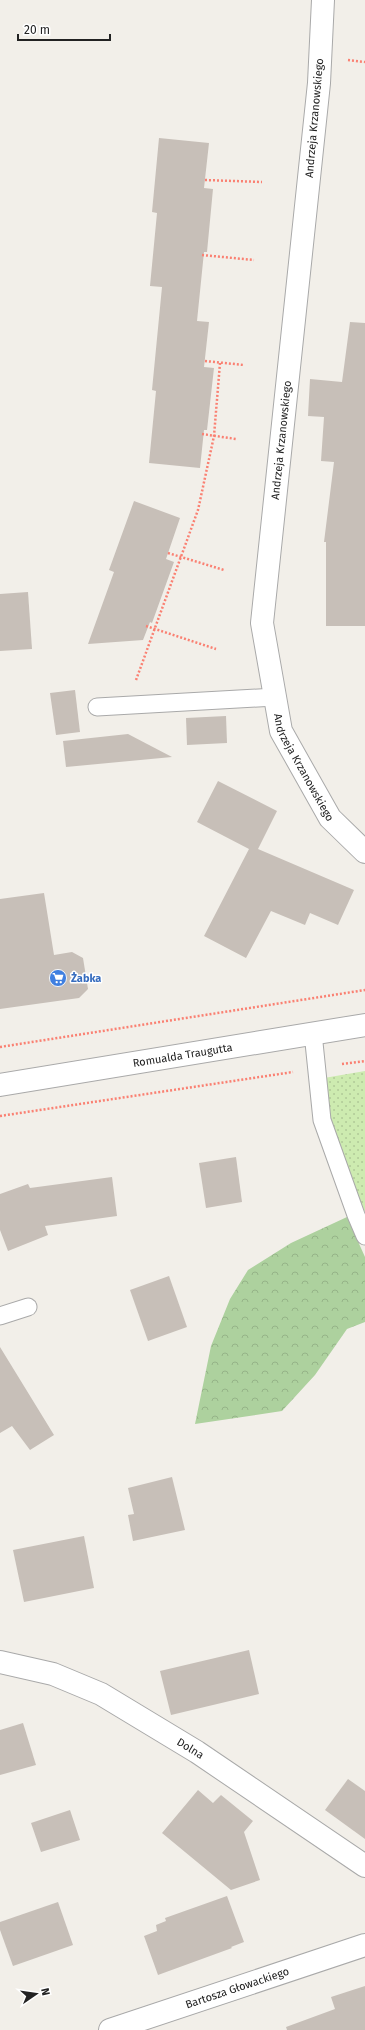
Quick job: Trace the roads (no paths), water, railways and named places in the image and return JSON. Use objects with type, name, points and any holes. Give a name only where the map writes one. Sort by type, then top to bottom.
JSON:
[{"type":"street","name":"Andrzeja Krzanowskiego","points":[[323,0],[319,83],[262,623],[281,730],[330,818],[365,852]]},
{"type":"street","name":"Romualda Traugutta","points":[[0,1085],[365,1025]]},
{"type":"street","name":"Dolna","points":[[0,1662],[53,1674],[101,1694],[197,1752],[365,1866]]},
{"type":"street","name":"Bartosza Głowackiego","points":[[110,2030],[365,1945]]},
{"type":"lane","points":[[96,707],[275,697]]},
{"type":"lane","points":[[313,1033],[322,1120],[365,1236]]},
{"type":"lane","points":[[0,1316],[28,1307]]},
{"type":"place","name":"Żabka","points":[[58,978]]}]
